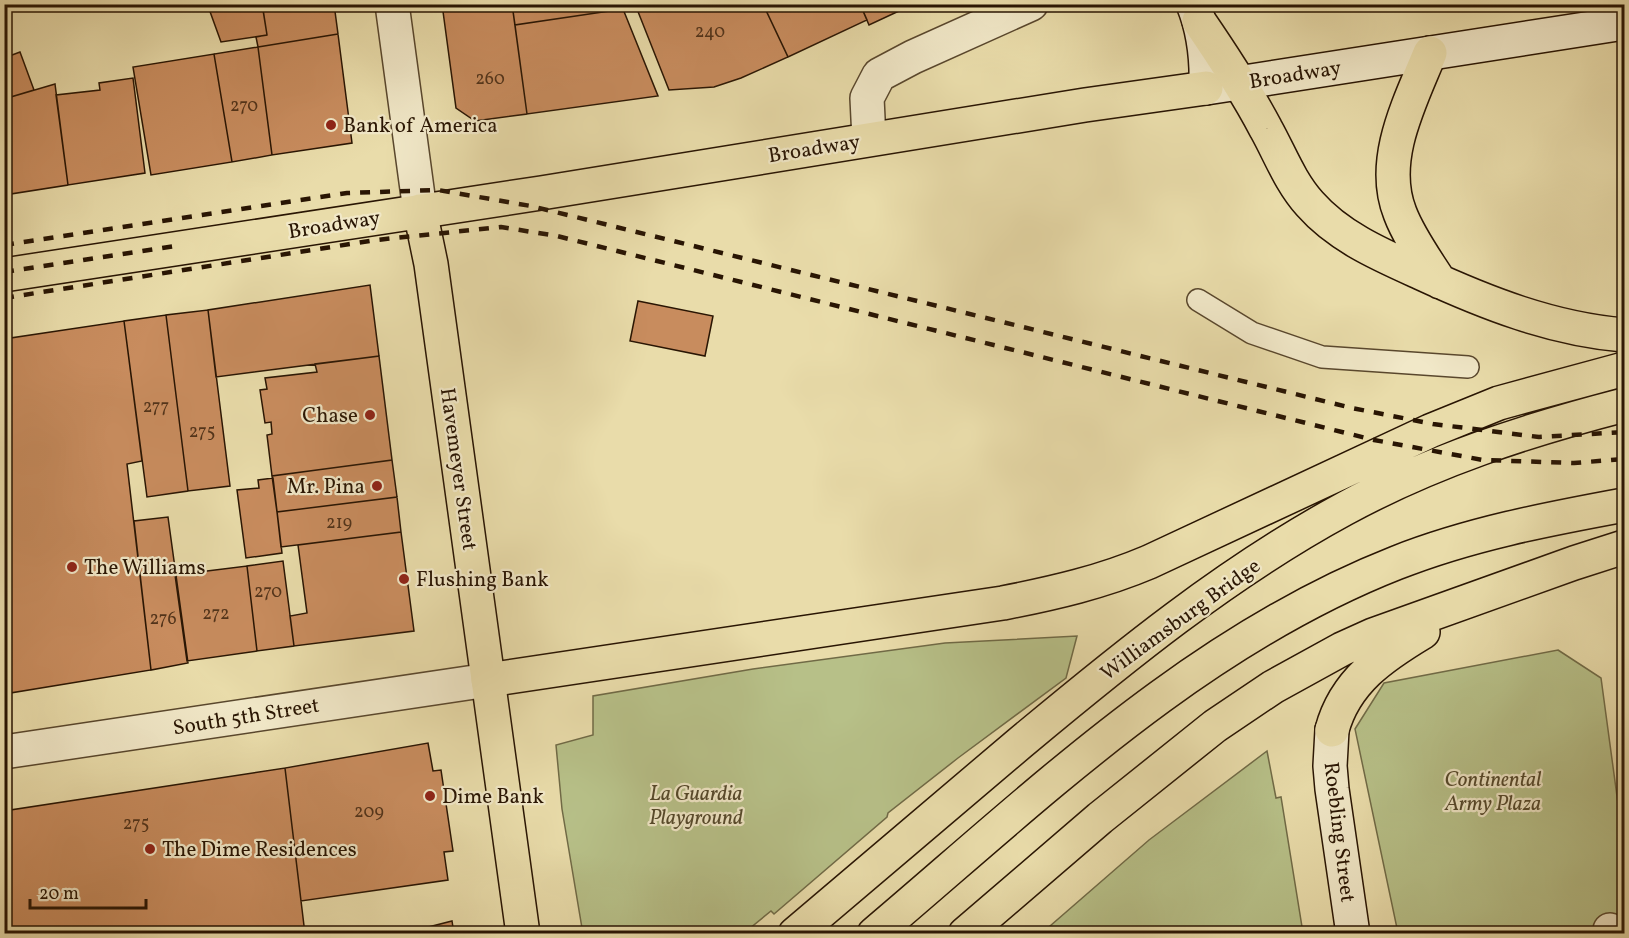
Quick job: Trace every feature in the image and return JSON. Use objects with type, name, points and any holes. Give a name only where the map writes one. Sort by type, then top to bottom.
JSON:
[{"type":"main road","points":[[1196,13],[1241,83],[1297,187],[1309,203],[1331,223],[1361,244],[1440,282],[1502,307],[1568,327],[1624,335]]},
{"type":"main road","points":[[1430,53],[1399,137],[1395,152],[1393,187],[1401,216],[1440,282]]},
{"type":"main road","name":"Broadway","points":[[4,275],[1206,88]]},
{"type":"main road","name":"Havemeyer Street","points":[[420,211],[431,264],[524,932]]},
{"type":"main road","points":[[488,680],[1003,603],[1077,588],[1117,576],[1149,562],[1465,416],[1499,403],[1624,369]]},
{"type":"main road","name":"Williamsburg Bridge","points":[[795,933],[1120,660],[1228,580],[1288,541],[1345,508],[1448,461],[1506,438],[1624,405]]},
{"type":"main road","points":[[874,933],[1114,731],[1179,683],[1256,632],[1355,580],[1398,562],[1504,530],[1557,517],[1624,505]]},
{"type":"main road","points":[[965,933],[1173,758],[1254,699],[1308,667],[1373,635],[1624,547]]},
{"type":"main road","points":[[1332,730],[1336,715],[1367,671],[1387,654],[1476,600]]},
{"type":"street","name":"Havemeyer Street","points":[[392,4],[420,211]]},
{"type":"street","points":[[869,139],[867,98],[879,75],[913,57],[1031,4]]},
{"type":"street","points":[[1196,13],[1206,62],[1206,88]]},
{"type":"street","name":"Broadway","points":[[1206,88],[1624,23]]},
{"type":"street","name":"South 5th Street","points":[[4,752],[488,680]]},
{"type":"street","name":"Roebling Street","points":[[1332,730],[1330,766],[1332,789],[1353,933]]},
{"type":"lane","points":[[1198,300],[1252,333],[1322,357],[1468,368]]},
{"type":"green space","name":"La Guardia Playground","points":[[1077,636],[1066,678],[888,813],[887,817],[774,914],[771,911],[744,933],[585,933],[582,928],[562,809],[556,745],[593,735],[593,696],[753,669],[945,643]]},
{"type":"green space","name":"Continental Army Plaza","points":[[1558,650],[1601,678],[1624,848],[1624,933],[1398,933],[1355,729],[1384,683]]},
{"type":"green space","points":[[1267,751],[1276,798],[1281,797],[1303,933],[1042,933],[1149,840]]},
{"type":"building","points":[[212,4],[262,4],[267,35],[221,42],[208,6]]},
{"type":"building","points":[[262,4],[290,4],[263,9]]},
{"type":"building","points":[[290,4],[334,4],[338,34],[258,47],[256,37],[267,35],[263,9]]},
{"type":"building","points":[[442,4],[512,4],[527,114],[475,121],[456,108]]},
{"type":"building","points":[[512,4],[621,4],[623,9],[515,25]]},
{"type":"building","points":[[635,4],[763,4],[788,57],[741,78],[714,87],[669,90]]},
{"type":"building","points":[[763,4],[860,4],[867,20],[788,57]]},
{"type":"building","points":[[860,4],[914,4],[869,25]]},
{"type":"building","points":[[623,9],[658,96],[527,114],[515,25]]},
{"type":"building","points":[[338,34],[352,143],[272,155],[258,47]]},
{"type":"building","points":[[258,47],[272,155],[232,162],[214,54]]},
{"type":"building","points":[[20,52],[34,90],[4,99],[4,58]]},
{"type":"building","points":[[214,54],[232,162],[151,175],[133,67]]},
{"type":"building","points":[[133,78],[145,173],[68,185],[56,95],[100,90],[99,83]]},
{"type":"building","points":[[55,84],[68,185],[4,195],[4,99]]},
{"type":"building","points":[[370,285],[379,356],[216,377],[208,310]]},
{"type":"building","points":[[638,301],[713,316],[705,356],[630,341]]},
{"type":"building","points":[[208,310],[230,486],[188,491],[166,315]]},
{"type":"building","points":[[166,315],[188,491],[147,497],[124,321]]},
{"type":"building","name":"The Williams","points":[[124,321],[142,461],[127,464],[151,670],[4,694],[4,339]]},
{"type":"building","points":[[379,356],[392,460],[272,476],[267,435],[272,434],[271,422],[265,423],[260,390],[267,389],[265,378],[317,372],[315,364]]},
{"type":"building","points":[[392,460],[397,497],[277,512],[272,476]]},
{"type":"building","points":[[273,478],[282,553],[246,558],[237,490],[259,488],[258,480]]},
{"type":"building","points":[[397,497],[401,532],[281,547],[277,512]]},
{"type":"building","points":[[168,517],[188,663],[151,670],[134,521]]},
{"type":"building","points":[[401,532],[414,631],[294,646],[290,616],[307,613],[298,545]]},
{"type":"building","points":[[283,561],[294,646],[257,651],[247,566]]},
{"type":"building","points":[[247,566],[257,651],[187,661],[175,575]]},
{"type":"building","points":[[428,743],[433,771],[441,770],[453,851],[444,852],[448,880],[301,901],[285,768]]},
{"type":"building","name":"The Dime Residences","points":[[285,768],[305,934],[4,934],[4,811]]},
{"type":"building","points":[[452,921],[454,934],[401,934]]},
{"type":"railway","points":[[4,245],[347,193],[438,190],[531,206],[1352,408],[1433,424],[1539,437],[1624,432]]},
{"type":"railway","points":[[4,298],[376,240],[501,227],[557,236],[1374,440],[1483,460],[1574,463],[1624,459]]},
{"type":"railway","points":[[4,272],[175,246]]},
{"type":"place","name":"Bank of America","points":[[331,125]]},
{"type":"place","name":"Chase","points":[[370,415]]},
{"type":"place","name":"Mr. Pina","points":[[377,486]]},
{"type":"place","name":"The Williams","points":[[72,567]]},
{"type":"place","name":"Flushing Bank","points":[[404,579]]},
{"type":"place","name":"Dime Bank","points":[[430,796]]},
{"type":"place","name":"The Dime Residences","points":[[150,849]]}]
